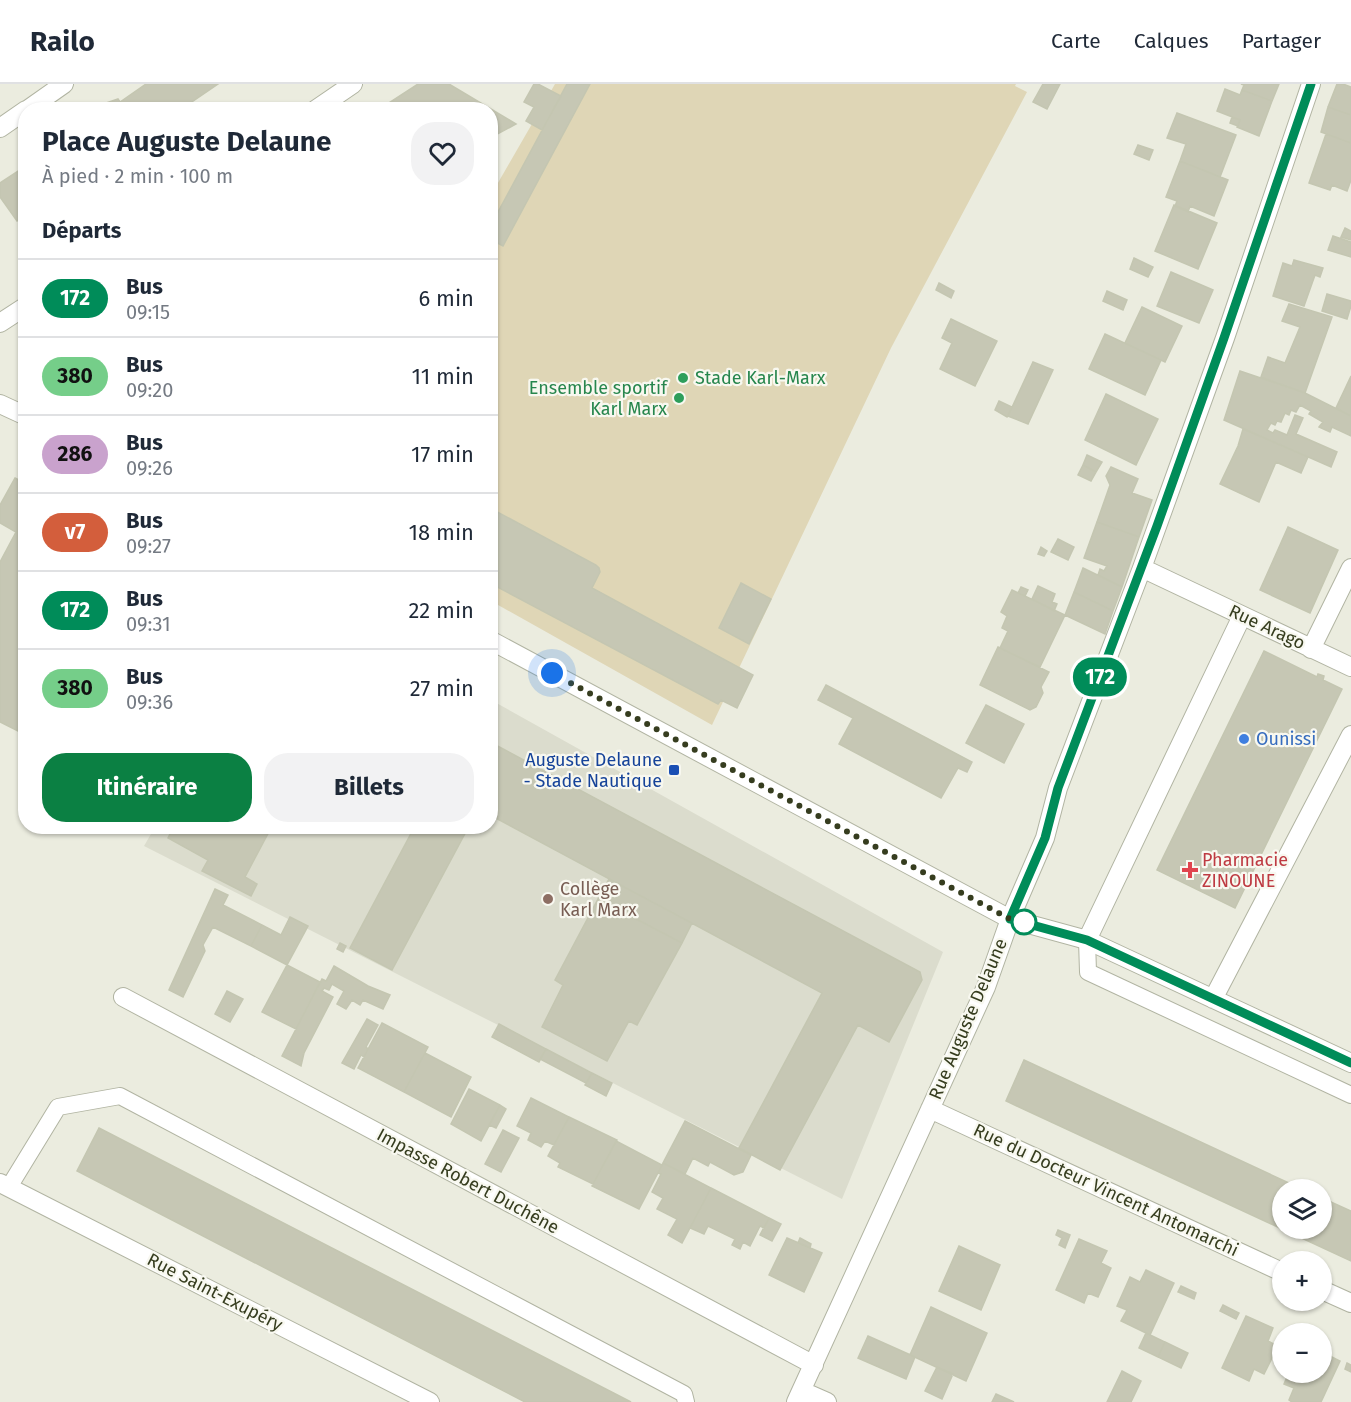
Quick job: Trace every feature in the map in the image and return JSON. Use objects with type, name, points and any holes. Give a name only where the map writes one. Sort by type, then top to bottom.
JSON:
[{"type":"street","points":[[38,102],[64,84]]},
{"type":"street","points":[[327,102],[353,84]]},
{"type":"street","name":"Rue Auguste Delaune","points":[[799,1396],[986,987],[1010,919],[1045,838],[1058,788],[1142,567],[1311,84]]},
{"type":"street","points":[[0,128],[18,116]]},
{"type":"street","points":[[0,322],[18,311]]},
{"type":"street","points":[[0,404],[18,412]]},
{"type":"street","name":"Rue Arago","points":[[1142,567],[1311,649],[1351,568]]},
{"type":"street","points":[[1087,940],[1242,616]]},
{"type":"street","points":[[498,644],[1010,919],[1087,940],[1351,1063]]},
{"type":"street","points":[[1311,649],[1351,668]]},
{"type":"street","points":[[1213,999],[1351,735]]},
{"type":"street","name":"Impasse Robert Duchêne","points":[[123,996],[814,1365]]},
{"type":"street","name":"Rue du Docteur Vincent Antomarchi","points":[[930,1109],[1272,1267]]},
{"type":"street","name":"Rue Saint-Exupéry","points":[[4,1185],[430,1402]]},
{"type":"street","points":[[1332,1294],[1351,1303]]},
{"type":"street","points":[[799,1396],[827,1402]]},
{"type":"lane","points":[[1087,940],[1088,972],[1351,1095]]},
{"type":"lane","points":[[4,1185],[58,1107],[120,1096],[684,1394],[686,1402]]},
{"type":"shaded area","name":"Stade Karl-Marx","points":[[555,84],[1016,84],[1015,86],[1027,92],[891,348],[712,725],[498,605],[498,183]]},
{"type":"shaded area","name":"Collège Karl Marx","points":[[498,704],[943,952],[842,1199],[144,846],[151,834],[498,834]]},
{"type":"building","points":[[146,84],[218,84],[192,102],[120,102]]},
{"type":"building","points":[[418,84],[449,84],[479,102],[390,102]]},
{"type":"building","points":[[534,84],[561,96],[542,130],[526,121],[534,107],[524,102]]},
{"type":"building","points":[[567,84],[590,84],[503,246],[498,243],[498,212]]},
{"type":"building","points":[[1043,84],[1060,84],[1047,109],[1033,102]]},
{"type":"building","points":[[1241,84],[1279,84],[1272,101],[1242,90],[1244,85]]},
{"type":"building","points":[[1337,84],[1351,87],[1351,115],[1328,107]]},
{"type":"building","points":[[1225,89],[1240,95],[1242,90],[1272,101],[1259,136],[1237,127],[1240,120],[1217,111]]},
{"type":"building","points":[[1328,107],[1351,115],[1351,143],[1321,132]]},
{"type":"building","points":[[498,113],[516,124],[498,134]]},
{"type":"building","points":[[1177,113],[1236,135],[1220,177],[1180,161],[1186,144],[1167,138]]},
{"type":"building","points":[[1232,117],[1240,120],[1238,126],[1230,123]]},
{"type":"building","points":[[1326,134],[1351,143],[1351,180],[1347,191],[1332,185],[1330,190],[1309,183]]},
{"type":"building","points":[[1138,145],[1153,150],[1149,160],[1134,154]]},
{"type":"building","points":[[1180,161],[1228,180],[1214,216],[1190,206],[1188,212],[1175,206],[1177,201],[1166,197]]},
{"type":"building","points":[[18,171],[17,221],[0,197],[0,183]]},
{"type":"building","points":[[1174,205],[1217,223],[1198,269],[1155,251]]},
{"type":"building","points":[[1345,228],[1351,231],[1351,240],[1341,237]]},
{"type":"building","points":[[1333,236],[1351,242],[1351,257],[1328,250]]},
{"type":"building","points":[[1134,258],[1153,267],[1148,277],[1130,269]]},
{"type":"building","points":[[1294,260],[1323,268],[1320,277],[1315,275],[1304,306],[1273,296],[1283,263],[1292,266]]},
{"type":"building","points":[[1171,272],[1213,290],[1199,323],[1157,306]]},
{"type":"building","points":[[939,283],[954,291],[951,298],[936,290]]},
{"type":"building","points":[[1107,291],[1127,300],[1123,310],[1103,301]]},
{"type":"building","points":[[1327,294],[1351,301],[1347,319],[1322,311]]},
{"type":"building","points":[[1289,304],[1332,317],[1305,393],[1261,377],[1268,357],[1285,363],[1300,327],[1282,321]]},
{"type":"building","points":[[1142,307],[1182,326],[1165,362],[1125,343]]},
{"type":"building","points":[[951,319],[997,341],[975,386],[940,369],[952,343],[942,338]]},
{"type":"building","points":[[1105,334],[1161,360],[1145,395],[1089,369]]},
{"type":"building","points":[[1033,362],[1053,370],[1028,424],[1008,416]]},
{"type":"building","points":[[1240,371],[1305,393],[1351,416],[1351,436],[1332,427],[1330,432],[1319,427],[1323,422],[1309,414],[1311,411],[1300,405],[1296,412],[1291,410],[1289,415],[1285,413],[1281,422],[1277,421],[1275,425],[1271,423],[1267,430],[1273,433],[1275,430],[1287,435],[1295,415],[1303,418],[1296,434],[1337,452],[1331,467],[1224,420]]},
{"type":"building","points":[[1351,376],[1351,416],[1336,408]]},
{"type":"building","points":[[1106,394],[1158,419],[1136,465],[1085,440]]},
{"type":"building","points":[[999,401],[1012,407],[1007,417],[995,410]]},
{"type":"building","points":[[1243,429],[1308,457],[1301,473],[1276,462],[1259,502],[1220,484],[1238,446]]},
{"type":"building","points":[[1087,455],[1102,462],[1096,472],[1083,465]]},
{"type":"building","points":[[1083,465],[1096,472],[1091,481],[1078,475]]},
{"type":"building","points":[[1111,467],[1138,479],[1132,493],[1152,500],[1139,537],[1097,522],[1110,485],[1106,476]]},
{"type":"building","points":[[15,478],[18,480],[18,731],[0,722],[0,562],[16,532],[0,523],[0,505]]},
{"type":"building","points":[[498,512],[596,565],[600,572],[592,588],[753,675],[737,708],[721,700],[718,704],[498,587]]},
{"type":"building","points":[[1097,522],[1139,537],[1122,587],[1098,575],[1100,569],[1104,571],[1107,566],[1084,558]]},
{"type":"building","points":[[1288,527],[1338,550],[1310,613],[1260,590]]},
{"type":"building","points":[[1058,539],[1074,547],[1068,560],[1051,552]]},
{"type":"building","points":[[1041,547],[1047,551],[1044,556],[1038,554]]},
{"type":"building","points":[[1083,568],[1122,587],[1113,611],[1074,592]]},
{"type":"building","points":[[741,583],[771,599],[749,644],[719,628]]},
{"type":"building","points":[[1038,586],[1055,594],[1052,602],[1057,604],[1054,611],[1032,599]]},
{"type":"building","points":[[1021,587],[1028,590],[1025,596],[1018,593]]},
{"type":"building","points":[[1012,590],[1065,615],[1040,667],[1000,648],[1008,631],[1002,628],[1007,616],[1001,612]]},
{"type":"building","points":[[1074,592],[1113,611],[1105,634],[1065,615]]},
{"type":"building","points":[[998,647],[1049,672],[1041,687],[1043,693],[1036,707],[1030,710],[980,685]]},
{"type":"building","points":[[1264,651],[1317,677],[1318,674],[1324,676],[1323,680],[1342,689],[1235,908],[1157,870]]},
{"type":"building","points":[[826,685],[972,762],[967,772],[958,768],[941,798],[839,744],[853,718],[818,700]]},
{"type":"building","points":[[986,705],[1024,724],[1004,763],[966,743]]},
{"type":"building","points":[[498,746],[920,972],[922,980],[889,1042],[858,1025],[780,1170],[739,1148],[822,993],[498,819]]},
{"type":"building","points":[[170,834],[268,834],[245,877],[257,884],[251,896],[202,871],[208,860],[168,838]]},
{"type":"building","points":[[411,834],[465,834],[392,970],[350,948]]},
{"type":"building","points":[[609,879],[692,923],[682,943],[598,899]]},
{"type":"building","points":[[215,889],[228,895],[223,905],[262,925],[251,946],[213,927],[203,945],[205,951],[183,997],[169,990]]},
{"type":"building","points":[[598,899],[682,943],[637,1025],[629,1021],[607,1061],[542,1027],[563,985],[555,980]]},
{"type":"building","points":[[290,917],[308,926],[287,965],[251,946],[262,925],[281,935]]},
{"type":"building","points":[[340,943],[346,946],[343,952],[337,949]]},
{"type":"building","points":[[287,965],[320,982],[296,1029],[262,1012]]},
{"type":"building","points":[[334,966],[368,986],[390,995],[383,1009],[363,1000],[360,1005],[352,1000],[346,1009],[337,1004],[344,991],[332,984],[329,990],[324,988],[322,991],[333,997],[304,1053],[301,1066],[282,1056],[322,979],[326,981]]},
{"type":"building","points":[[227,991],[243,999],[230,1022],[215,1014]]},
{"type":"building","points":[[367,1019],[378,1025],[366,1047],[368,1049],[364,1057],[361,1055],[354,1069],[342,1063]]},
{"type":"building","points":[[382,1023],[428,1047],[404,1092],[358,1068]]},
{"type":"building","points":[[499,1024],[546,1049],[539,1062],[492,1037]]},
{"type":"building","points":[[546,1049],[592,1073],[586,1083],[540,1059]]},
{"type":"building","points":[[425,1053],[471,1077],[451,1117],[404,1092]]},
{"type":"building","points":[[1024,1060],[1280,1179],[1272,1179],[1272,1224],[1006,1101]]},
{"type":"building","points":[[592,1073],[612,1083],[606,1096],[585,1085]]},
{"type":"building","points":[[469,1089],[500,1105],[481,1141],[451,1124]]},
{"type":"building","points":[[531,1098],[569,1117],[554,1145],[545,1141],[541,1147],[528,1140],[531,1133],[517,1126]]},
{"type":"building","points":[[500,1105],[506,1109],[496,1128],[489,1125]]},
{"type":"building","points":[[569,1117],[617,1140],[593,1184],[558,1167],[560,1163],[548,1156]]},
{"type":"building","points":[[685,1121],[751,1155],[743,1172],[734,1175],[710,1162],[708,1166],[693,1158],[685,1174],[663,1163]]},
{"type":"building","points":[[99,1128],[631,1402],[525,1402],[77,1171]]},
{"type":"building","points":[[503,1130],[519,1138],[501,1172],[485,1164]]},
{"type":"building","points":[[616,1141],[662,1165],[639,1209],[592,1186]]},
{"type":"building","points":[[663,1163],[711,1188],[682,1243],[668,1235],[677,1219],[657,1209],[663,1198],[652,1192],[661,1174],[658,1173]]},
{"type":"building","points":[[711,1188],[769,1218],[764,1228],[760,1226],[750,1246],[743,1242],[740,1249],[732,1245],[735,1239],[708,1226],[704,1234],[690,1228]]},
{"type":"building","points":[[1332,1202],[1351,1211],[1351,1261],[1304,1239],[1332,1239]]},
{"type":"building","points":[[769,1218],[781,1224],[772,1241],[760,1235]]},
{"type":"building","points":[[1058,1230],[1070,1235],[1065,1248],[1059,1245],[1062,1238],[1056,1235]]},
{"type":"building","points":[[787,1238],[822,1253],[804,1292],[769,1275]]},
{"type":"building","points":[[800,1238],[811,1244],[810,1248],[798,1243]]},
{"type":"building","points":[[1079,1239],[1107,1251],[1101,1263],[1111,1268],[1098,1297],[1088,1293],[1084,1303],[1056,1290]]},
{"type":"building","points":[[959,1246],[1000,1265],[981,1310],[939,1291]]},
{"type":"building","points":[[1146,1270],[1174,1283],[1150,1335],[1121,1321],[1127,1310],[1117,1306],[1130,1277],[1140,1282]]},
{"type":"building","points":[[1181,1286],[1196,1293],[1194,1299],[1178,1292]]},
{"type":"building","points":[[1223,1305],[1239,1313],[1236,1319],[1220,1311]]},
{"type":"building","points":[[931,1307],[987,1333],[966,1381],[910,1355]]},
{"type":"building","points":[[1246,1316],[1272,1328],[1268,1341],[1272,1343],[1272,1358],[1264,1374],[1254,1369],[1249,1381],[1222,1368]]},
{"type":"building","points":[[1146,1333],[1165,1342],[1158,1357],[1139,1348]]},
{"type":"building","points":[[868,1336],[915,1357],[906,1379],[858,1358]]},
{"type":"building","points":[[1165,1342],[1188,1353],[1181,1368],[1158,1357]]},
{"type":"building","points":[[1332,1357],[1340,1361],[1332,1378]]},
{"type":"building","points":[[1347,1363],[1351,1365],[1351,1372],[1345,1369]]},
{"type":"building","points":[[937,1367],[953,1374],[942,1399],[925,1391]]},
{"type":"building","points":[[1122,1371],[1141,1381],[1131,1402],[1107,1402]]},
{"type":"building","points":[[1330,1383],[1321,1402],[1292,1402],[1289,1400],[1294,1388],[1284,1384]]},
{"type":"building","points":[[996,1394],[1014,1402],[992,1402]]},
{"type":"bus line","name":"172","points":[[1311,84],[1157,526],[1058,788],[1045,838],[1010,919],[1087,940],[1351,1063]]},
{"type":"place","name":"Stade Karl-Marx","points":[[683,378]]},
{"type":"place","name":"Ensemble sportif Karl Marx","points":[[679,398]]},
{"type":"place","name":"Ounissi","points":[[1244,739]]},
{"type":"place","name":"Auguste Delaune - Stade Nautique","points":[[674,770]]},
{"type":"place","name":"Pharmacie ZINOUNE","points":[[1190,870]]},
{"type":"place","name":"Collège Karl Marx","points":[[548,899]]},
{"type":"route","points":[[552,673],[1010,919],[1029,924],[1024,922]]}]
